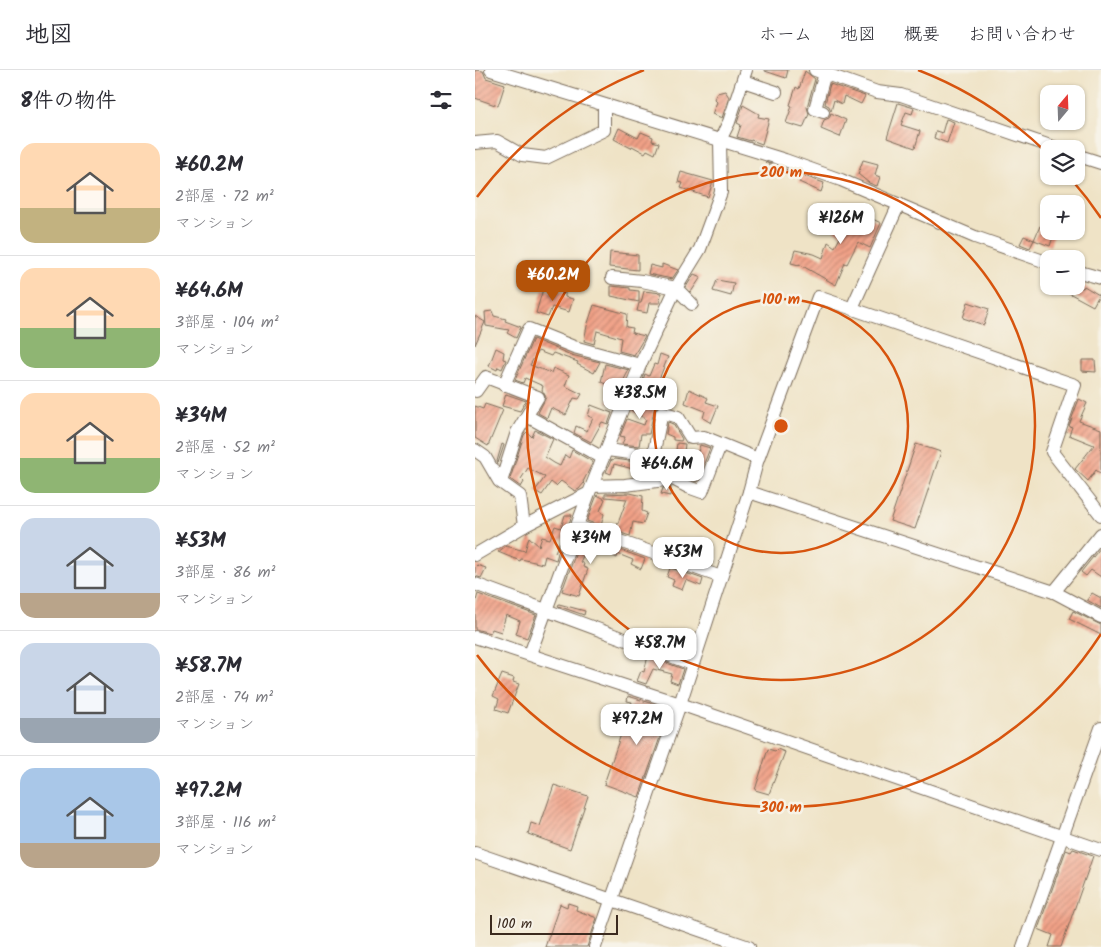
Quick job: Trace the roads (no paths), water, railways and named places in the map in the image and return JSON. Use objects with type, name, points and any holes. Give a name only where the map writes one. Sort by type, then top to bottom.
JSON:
[{"type":"street","points":[[491,70],[720,140],[841,180],[1011,251],[1040,260]]},
{"type":"street","points":[[823,112],[815,109],[820,72],[877,92],[901,95],[1040,143]]},
{"type":"street","points":[[530,654],[577,526],[640,365],[675,288],[700,249],[721,192],[720,140],[729,122],[744,75],[776,92]]},
{"type":"street","points":[[475,143],[497,141],[522,155],[546,158],[604,130],[604,105]]},
{"type":"street","points":[[1085,158],[1101,163]]},
{"type":"street","points":[[852,308],[899,204]]},
{"type":"street","points":[[1085,274],[1101,278]]},
{"type":"street","points":[[613,278],[642,281],[675,288],[692,304]]},
{"type":"street","points":[[595,947],[680,704],[758,459],[818,297],[1075,385],[1052,452],[1101,516]]},
{"type":"street","points":[[503,385],[529,329],[575,347],[640,365]]},
{"type":"street","points":[[475,390],[486,377],[538,397],[517,432],[501,482]]},
{"type":"street","points":[[527,416],[605,454],[653,456],[662,412],[678,417],[691,438],[704,437],[758,459]]},
{"type":"street","points":[[475,555],[591,490],[673,479],[702,492],[720,445]]},
{"type":"street","points":[[475,450],[485,457],[501,482],[520,496],[524,526]]},
{"type":"street","points":[[749,492],[1054,592],[1101,617]]},
{"type":"street","points":[[577,526],[721,577]]},
{"type":"street","points":[[1054,592],[1101,534]]},
{"type":"street","points":[[475,584],[692,664]]},
{"type":"street","points":[[475,637],[680,704],[1101,850]]},
{"type":"street","points":[[1023,947],[1101,728]]},
{"type":"street","points":[[475,853],[749,947]]}]
